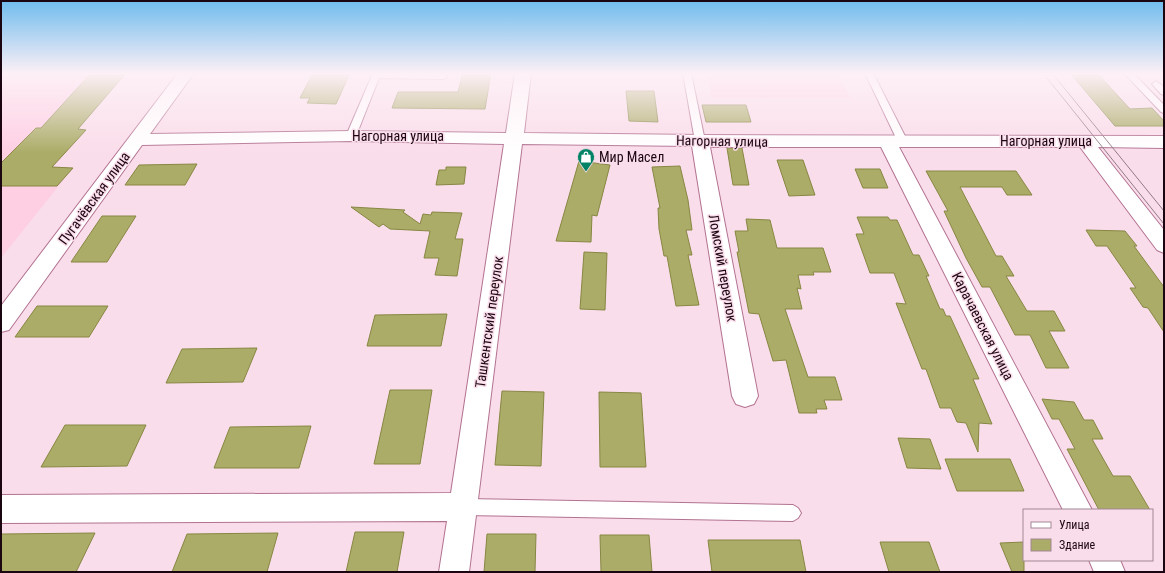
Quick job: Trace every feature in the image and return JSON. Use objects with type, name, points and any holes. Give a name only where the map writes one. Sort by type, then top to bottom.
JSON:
[{"type":"street","name":"Пугачёвская улица","points":[[1,323],[166,100]]},
{"type":"street","name":"Ташкентский переулок","points":[[454,572],[519,100]]},
{"type":"street","name":"Нагорная улица","points":[[137,140],[351,136],[514,137],[700,141],[1164,142]]},
{"type":"street","name":"Ломский переулок","points":[[700,141],[745,396]]},
{"type":"street","points":[[1084,141],[1164,244]]},
{"type":"street","name":"Карачаевская улица","points":[[895,142],[1078,509]]},
{"type":"street","points":[[1,509],[463,507]]},
{"type":"street","points":[[1104,561],[1110,572]]},
{"type":"lane","points":[[351,136],[366,100]]},
{"type":"lane","points":[[692,100],[700,141]]},
{"type":"lane","points":[[879,100],[895,142]]},
{"type":"lane","points":[[1154,100],[1164,110]]},
{"type":"lane","points":[[463,507],[793,513]]},
{"type":"shaded area","points":[[1,100],[104,100],[78,129],[86,130],[53,167],[73,168],[1,258]]},
{"type":"building","points":[[67,100],[103,100],[78,129],[86,130],[52,167],[73,168],[57,186],[1,186],[1,163],[36,128],[41,128]]},
{"type":"building","points":[[309,100],[338,100],[336,104],[307,103]]},
{"type":"building","points":[[395,100],[487,100],[485,109],[392,108]]},
{"type":"building","points":[[627,100],[655,100],[658,122],[629,121]]},
{"type":"building","points":[[1093,100],[1122,100],[1130,109],[1152,108],[1164,121],[1164,126],[1115,126]]},
{"type":"building","points":[[702,105],[746,105],[751,122],[706,122]]},
{"type":"building","points":[[727,148],[742,148],[749,185],[733,185]]},
{"type":"building","points":[[777,160],[803,160],[815,195],[789,196]]},
{"type":"building","points":[[579,161],[610,165],[597,216],[592,215],[591,242],[556,241]]},
{"type":"building","points":[[197,164],[185,185],[125,185],[139,165]]},
{"type":"building","points":[[680,166],[688,200],[692,230],[686,230],[692,255],[688,255],[699,305],[676,306],[667,256],[664,256],[659,229],[658,208],[660,208],[652,167]]},
{"type":"building","points":[[446,167],[466,167],[464,184],[436,185],[439,170],[446,170]]},
{"type":"building","points":[[855,169],[880,169],[888,188],[863,188]]},
{"type":"building","points":[[926,171],[1016,171],[1032,195],[1007,195],[1002,187],[960,187],[996,256],[1002,256],[1014,276],[1006,276],[1027,311],[1054,311],[1065,331],[1049,331],[1069,368],[1046,368],[1030,335],[1015,335],[990,287],[982,287],[966,258],[944,211],[948,211]]},
{"type":"building","points":[[351,207],[405,210],[403,212],[420,224],[423,214],[431,215],[432,212],[462,213],[455,239],[463,239],[457,276],[435,275],[439,258],[424,258],[430,231],[390,229],[383,224],[379,227]]},
{"type":"building","points":[[102,216],[136,216],[107,262],[71,262]]},
{"type":"building","points":[[857,217],[888,217],[890,220],[897,220],[913,255],[919,255],[929,276],[926,276],[940,309],[943,309],[946,316],[950,316],[979,379],[973,379],[992,424],[979,423],[978,452],[966,423],[957,422],[951,408],[940,408],[926,369],[922,369],[896,303],[906,304],[894,273],[870,273],[856,234],[864,234]]},
{"type":"building","points":[[746,219],[770,220],[777,248],[823,248],[831,272],[813,272],[814,275],[798,275],[801,289],[797,288],[802,309],[785,309],[808,377],[835,377],[842,400],[824,400],[827,409],[816,409],[817,413],[799,413],[786,360],[773,361],[759,314],[749,313],[737,252],[739,252],[735,231],[748,231]]},
{"type":"building","points":[[1086,230],[1125,231],[1137,246],[1134,246],[1164,287],[1164,332],[1148,308],[1143,307],[1130,288],[1136,288],[1107,246],[1096,246]]},
{"type":"building","points":[[584,252],[607,253],[605,310],[580,309]]},
{"type":"building","points":[[37,306],[108,306],[89,337],[15,337]]},
{"type":"building","points":[[447,314],[441,346],[367,346],[375,315]]},
{"type":"building","points":[[257,348],[243,382],[166,383],[182,349]]},
{"type":"building","points":[[390,390],[432,390],[420,464],[374,464]]},
{"type":"building","points":[[502,391],[544,392],[541,466],[495,465]]},
{"type":"building","points":[[599,392],[641,393],[646,467],[600,467]]},
{"type":"building","points":[[1042,399],[1074,402],[1084,420],[1093,420],[1103,439],[1092,439],[1113,476],[1130,476],[1149,509],[1098,509],[1067,449],[1075,449],[1059,419],[1052,419]]},
{"type":"building","points":[[65,425],[146,425],[127,466],[41,467]]},
{"type":"building","points":[[311,426],[299,468],[214,468],[230,427]]},
{"type":"building","points":[[898,438],[930,439],[941,469],[907,468]]},
{"type":"building","points":[[945,459],[1010,459],[1024,491],[957,491]]},
{"type":"building","points":[[355,532],[404,532],[397,572],[346,572]]},
{"type":"building","points":[[95,533],[76,572],[1,572],[1,534]]},
{"type":"building","points":[[278,533],[267,572],[172,572],[187,534]]},
{"type":"building","points":[[487,534],[536,534],[535,572],[484,572]]},
{"type":"building","points":[[600,535],[649,535],[652,572],[601,572]]},
{"type":"building","points":[[708,540],[800,540],[806,572],[712,572]]},
{"type":"building","points":[[880,542],[929,542],[940,572],[889,572]]},
{"type":"building","points":[[1023,542],[1024,572],[1012,572],[1000,543]]},
{"type":"tram line","points":[[1064,100],[1164,224]]},
{"type":"tram line","points":[[1074,100],[1164,211]]},
{"type":"place","name":"Мир Масел","points":[[586,172]]}]
